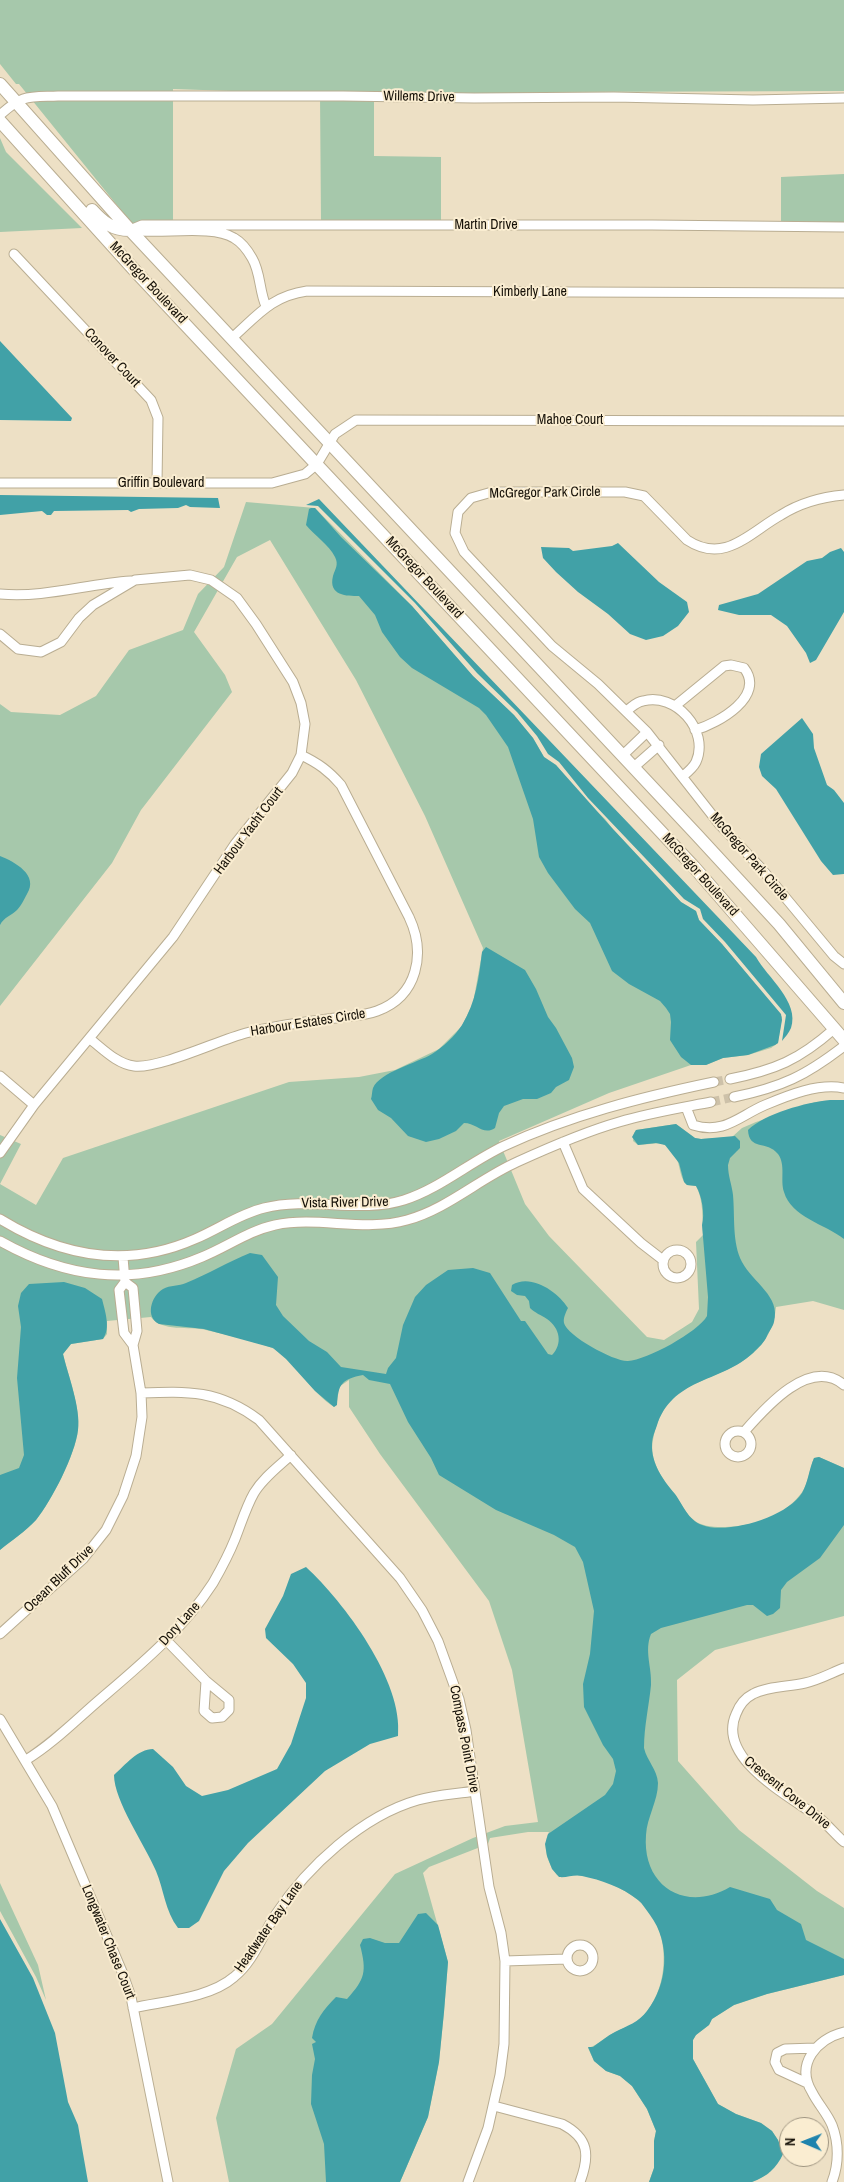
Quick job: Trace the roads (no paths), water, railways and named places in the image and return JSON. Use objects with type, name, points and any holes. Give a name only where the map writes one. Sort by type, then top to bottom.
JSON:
[{"type":"main road","name":"McGregor Boulevard","points":[[0,84],[130,230],[779,924],[844,1003]]},
{"type":"main road","name":"McGregor Boulevard","points":[[0,121],[137,272],[694,867],[844,1040]]},
{"type":"main road","points":[[41,166],[54,172],[106,224],[120,230],[130,230]]},
{"type":"street","name":"Willems Drive","points":[[15,101],[26,97],[58,96],[623,97],[753,100],[844,98]]},
{"type":"street","points":[[0,115],[15,101]]},
{"type":"street","name":"Martin Drive","points":[[130,230],[142,225],[652,224],[844,227]]},
{"type":"street","points":[[130,230],[145,233],[217,232],[236,238],[257,267],[260,288],[266,306]]},
{"type":"street","name":"Conover Court","points":[[14,254],[150,400],[158,418],[157,483]]},
{"type":"street","name":"Kimberly Lane","points":[[232,338],[266,306],[285,296],[316,291],[844,293]]},
{"type":"street","name":"Mahoe Court","points":[[317,464],[335,434],[356,420],[844,421]]},
{"type":"street","name":"Griffin Boulevard","points":[[0,482],[272,483],[305,474],[317,464]]},
{"type":"street","name":"McGregor Park Circle","points":[[844,495],[824,498],[801,505],[781,514],[735,545],[715,549],[696,546],[687,540],[644,496],[634,493],[492,492],[476,496],[463,505],[458,512],[455,522],[455,533],[464,552],[552,646],[647,732],[720,825],[760,867],[834,956],[844,964]]},
{"type":"street","name":"Harbour Yacht Court","points":[[0,594],[52,594],[86,585],[190,575],[211,580],[236,598],[293,682],[306,724],[301,755],[292,773],[235,844],[181,926],[34,1105],[0,1153]]},
{"type":"street","name":"Harbour Yacht Court","points":[[0,634],[18,649],[41,652],[61,642],[79,618],[93,605],[135,580]]},
{"type":"street","points":[[675,706],[724,666],[731,665],[744,668],[751,680],[748,694],[720,720],[695,730]]},
{"type":"street","points":[[626,711],[637,703],[653,700],[663,701],[675,706],[687,716],[695,730],[698,743],[696,760],[692,768],[683,776]]},
{"type":"street","points":[[622,755],[647,732]]},
{"type":"street","points":[[634,767],[658,745]]},
{"type":"street","name":"Harbour Estates Circle","points":[[90,1038],[124,1063],[144,1066],[258,1030],[376,1011],[394,1001],[410,984],[419,953],[417,935],[409,917],[341,785],[319,763],[301,755]]},
{"type":"street","points":[[730,1079],[786,1064],[811,1048],[834,1029]]},
{"type":"street","points":[[734,1097],[766,1090],[788,1082],[818,1066],[844,1046]]},
{"type":"street","points":[[0,1076],[34,1105]]},
{"type":"street","name":"Vista River Drive","points":[[0,1219],[18,1230],[57,1246],[99,1255],[123,1257],[171,1248],[198,1238],[244,1214],[273,1206],[301,1203],[363,1205],[402,1201],[422,1192],[484,1157],[550,1126],[635,1099],[714,1082]]},
{"type":"street","points":[[686,1107],[693,1125],[715,1128],[736,1122],[764,1106],[813,1089],[844,1088]]},
{"type":"street","name":"Vista River Drive","points":[[0,1241],[36,1259],[56,1266],[125,1279],[189,1263],[246,1235],[275,1225],[312,1223],[381,1224],[406,1220],[433,1210],[515,1163],[563,1142],[619,1122],[711,1102]]},
{"type":"street","points":[[563,1142],[583,1189],[641,1243],[663,1260]]},
{"type":"street","points":[[123,1257],[125,1279]]},
{"type":"street","name":"Ocean Bluff Drive","points":[[0,1634],[83,1559],[106,1530],[123,1496],[136,1456],[142,1417],[141,1393],[133,1345],[137,1331],[133,1288],[125,1279],[119,1290],[124,1333],[133,1345]]},
{"type":"street","points":[[122,1312],[135,1310]]},
{"type":"street","points":[[744,1432],[775,1401],[806,1378],[830,1377],[844,1385]]},
{"type":"street","name":"Compass Point Drive","points":[[141,1393],[191,1392],[211,1395],[230,1402],[258,1420],[384,1558],[422,1610],[438,1641],[453,1679],[466,1730],[489,1887],[505,1961],[504,2044],[494,2106],[480,2152],[468,2182]]},
{"type":"street","name":"Dory Lane","points":[[26,1760],[61,1734],[167,1641],[202,1600],[214,1580],[235,1539],[255,1492],[267,1476],[291,1455]]},
{"type":"street","points":[[167,1641],[206,1681]]},
{"type":"street","name":"Crescent Cove Drive","points":[[844,1668],[812,1681],[752,1694],[738,1709],[733,1719],[732,1729],[737,1750],[743,1759],[787,1796],[826,1823],[844,1842]]},
{"type":"street","name":"Longwater Chase Court","points":[[0,1720],[26,1760],[52,1806],[123,1974],[133,2008],[168,2182]]},
{"type":"street","name":"Headwater Bay Lane","points":[[133,2008],[207,1992],[224,1985],[234,1978],[250,1960],[275,1915],[293,1890],[333,1848],[394,1809],[420,1800],[474,1791]]},
{"type":"street","points":[[505,1961],[567,1959]]},
{"type":"street","points":[[807,2083],[808,2063],[815,2048],[826,2038],[844,2032]]},
{"type":"street","points":[[815,2048],[786,2048],[777,2053],[775,2062],[779,2070],[807,2083],[828,2117],[836,2137],[837,2155],[832,2182]]},
{"type":"street","points":[[494,2106],[562,2124],[580,2136],[585,2146],[585,2168],[580,2182]]},
{"type":"water","points":[[0,341],[72,418],[71,421],[0,420]]},
{"type":"water","points":[[0,495],[218,498],[220,508],[190,507],[186,505],[178,508],[139,509],[131,512],[128,510],[54,511],[51,515],[47,515],[42,511],[0,515]]},
{"type":"water","points":[[319,499],[756,957],[781,990],[791,1009],[793,1018],[791,1028],[782,1041],[786,1015],[725,942],[703,919],[700,909],[684,899],[588,798],[559,762],[548,754],[537,736],[517,712],[477,673],[415,603],[318,506],[306,505]]},
{"type":"water","points":[[315,508],[341,537],[412,606],[473,676],[514,715],[533,738],[544,757],[556,765],[681,902],[696,911],[699,920],[722,944],[781,1014],[782,1020],[778,1043],[748,1055],[723,1058],[706,1065],[691,1065],[681,1057],[670,1040],[670,1014],[666,1008],[660,1001],[629,984],[612,971],[590,923],[575,909],[548,873],[539,857],[533,819],[508,747],[479,708],[412,668],[400,657],[382,632],[375,615],[359,596],[340,594],[333,588],[333,576],[337,565],[336,560],[329,548],[306,525],[309,509]]},
{"type":"water","points":[[618,543],[659,582],[687,602],[689,612],[678,626],[663,636],[646,640],[630,634],[556,572],[543,558],[541,547],[569,548],[573,551],[612,546]]},
{"type":"water","points":[[841,548],[844,552],[844,612],[816,660],[810,663],[806,653],[787,626],[771,615],[739,615],[718,610],[719,605],[758,594],[807,561],[822,558],[830,552]]},
{"type":"water","points":[[802,718],[813,734],[814,748],[827,785],[834,790],[844,803],[844,874],[833,875],[821,861],[776,789],[762,776],[759,767],[761,754]]},
{"type":"water","points":[[0,856],[24,870],[28,875],[30,887],[20,906],[0,925]]},
{"type":"water","points":[[486,947],[525,970],[536,989],[548,1017],[572,1058],[574,1067],[569,1080],[556,1087],[551,1093],[537,1099],[523,1099],[504,1106],[499,1113],[495,1128],[491,1130],[483,1130],[464,1123],[456,1131],[439,1139],[426,1142],[408,1136],[391,1118],[378,1110],[371,1099],[373,1088],[383,1077],[432,1054],[456,1033],[471,1007],[478,980],[482,952]]},
{"type":"water","points":[[844,1100],[844,1239],[794,1208],[784,1192],[782,1163],[778,1154],[769,1147],[752,1141],[748,1130],[755,1124],[775,1114],[810,1103]]},
{"type":"water","points":[[676,1124],[695,1138],[735,1136],[740,1141],[740,1148],[730,1158],[728,1165],[733,1195],[737,1247],[747,1270],[770,1297],[775,1313],[773,1324],[766,1338],[753,1353],[728,1370],[688,1388],[676,1396],[666,1407],[653,1436],[652,1451],[653,1458],[666,1483],[686,1512],[697,1523],[726,1528],[756,1522],[784,1510],[802,1493],[814,1458],[819,1457],[844,1468],[844,1525],[820,1558],[787,1582],[781,1590],[780,1608],[767,1616],[753,1605],[747,1605],[661,1628],[651,1634],[648,1647],[651,1685],[644,1748],[656,1773],[658,1783],[658,1790],[646,1835],[647,1853],[651,1869],[659,1881],[670,1890],[683,1896],[698,1897],[714,1894],[730,1887],[770,1899],[777,1910],[801,1924],[806,1940],[844,1959],[844,1975],[767,1994],[734,2005],[712,2019],[709,2025],[696,2035],[693,2040],[693,2059],[718,2104],[736,2114],[761,2123],[772,2131],[778,2140],[778,2164],[771,2171],[752,2182],[649,2182],[654,2168],[656,2131],[647,2109],[632,2086],[620,2076],[606,2071],[594,2061],[588,2047],[593,2047],[644,2015],[659,1989],[663,1976],[664,1951],[657,1926],[640,1902],[632,1895],[597,1880],[579,1876],[559,1877],[552,1869],[547,1856],[545,1844],[548,1834],[605,1795],[613,1784],[616,1771],[613,1759],[603,1745],[584,1707],[583,1684],[590,1654],[594,1611],[583,1562],[575,1547],[554,1535],[496,1510],[439,1475],[431,1458],[408,1422],[390,1384],[369,1380],[363,1375],[350,1378],[340,1387],[337,1405],[334,1407],[315,1391],[286,1359],[273,1348],[204,1329],[159,1324],[152,1317],[151,1312],[155,1296],[163,1289],[186,1283],[250,1253],[262,1255],[278,1277],[276,1305],[283,1316],[309,1341],[327,1352],[341,1367],[386,1374],[396,1358],[403,1325],[415,1297],[426,1285],[448,1270],[473,1268],[490,1273],[521,1321],[525,1321],[548,1354],[552,1355],[558,1346],[559,1341],[555,1327],[547,1319],[530,1308],[529,1301],[525,1296],[517,1295],[511,1291],[512,1285],[527,1281],[543,1286],[558,1296],[568,1308],[564,1321],[567,1328],[573,1335],[603,1353],[628,1361],[647,1356],[694,1330],[707,1316],[708,1297],[702,1225],[703,1210],[698,1190],[696,1186],[687,1185],[684,1182],[679,1163],[665,1145],[656,1143],[638,1145],[632,1137],[636,1130]]},
{"type":"water","points":[[64,1282],[85,1288],[102,1299],[107,1319],[107,1330],[103,1339],[71,1344],[63,1354],[78,1412],[76,1440],[68,1464],[56,1489],[36,1520],[0,1550],[0,1475],[19,1468],[24,1455],[17,1378],[21,1327],[18,1306],[21,1293],[29,1284]]},
{"type":"water","points":[[306,1567],[321,1582],[353,1622],[382,1668],[392,1692],[397,1715],[398,1736],[370,1744],[325,1771],[248,1843],[224,1871],[199,1921],[189,1928],[178,1928],[167,1908],[159,1878],[151,1860],[124,1810],[115,1786],[114,1775],[137,1755],[153,1749],[173,1767],[186,1786],[202,1796],[228,1790],[277,1769],[291,1744],[306,1698],[306,1683],[293,1664],[266,1638],[265,1629],[283,1596],[291,1574]]},
{"type":"water","points":[[426,1913],[438,1925],[448,1962],[439,2062],[428,2117],[400,2182],[326,2182],[324,2144],[311,2104],[312,2075],[315,2059],[312,2044],[316,2042],[312,2038],[315,2026],[324,2010],[336,1997],[347,1999],[358,1986],[364,1969],[360,1945],[363,1939],[370,1938],[385,1943],[399,1943],[418,1914]]},
{"type":"water","points":[[0,1919],[33,1978],[55,2033],[68,2102],[78,2125],[88,2182],[0,2182]]},
{"type":"tunnel","points":[[714,1082],[730,1079]]},
{"type":"tunnel","points":[[711,1102],[734,1097]]}]
